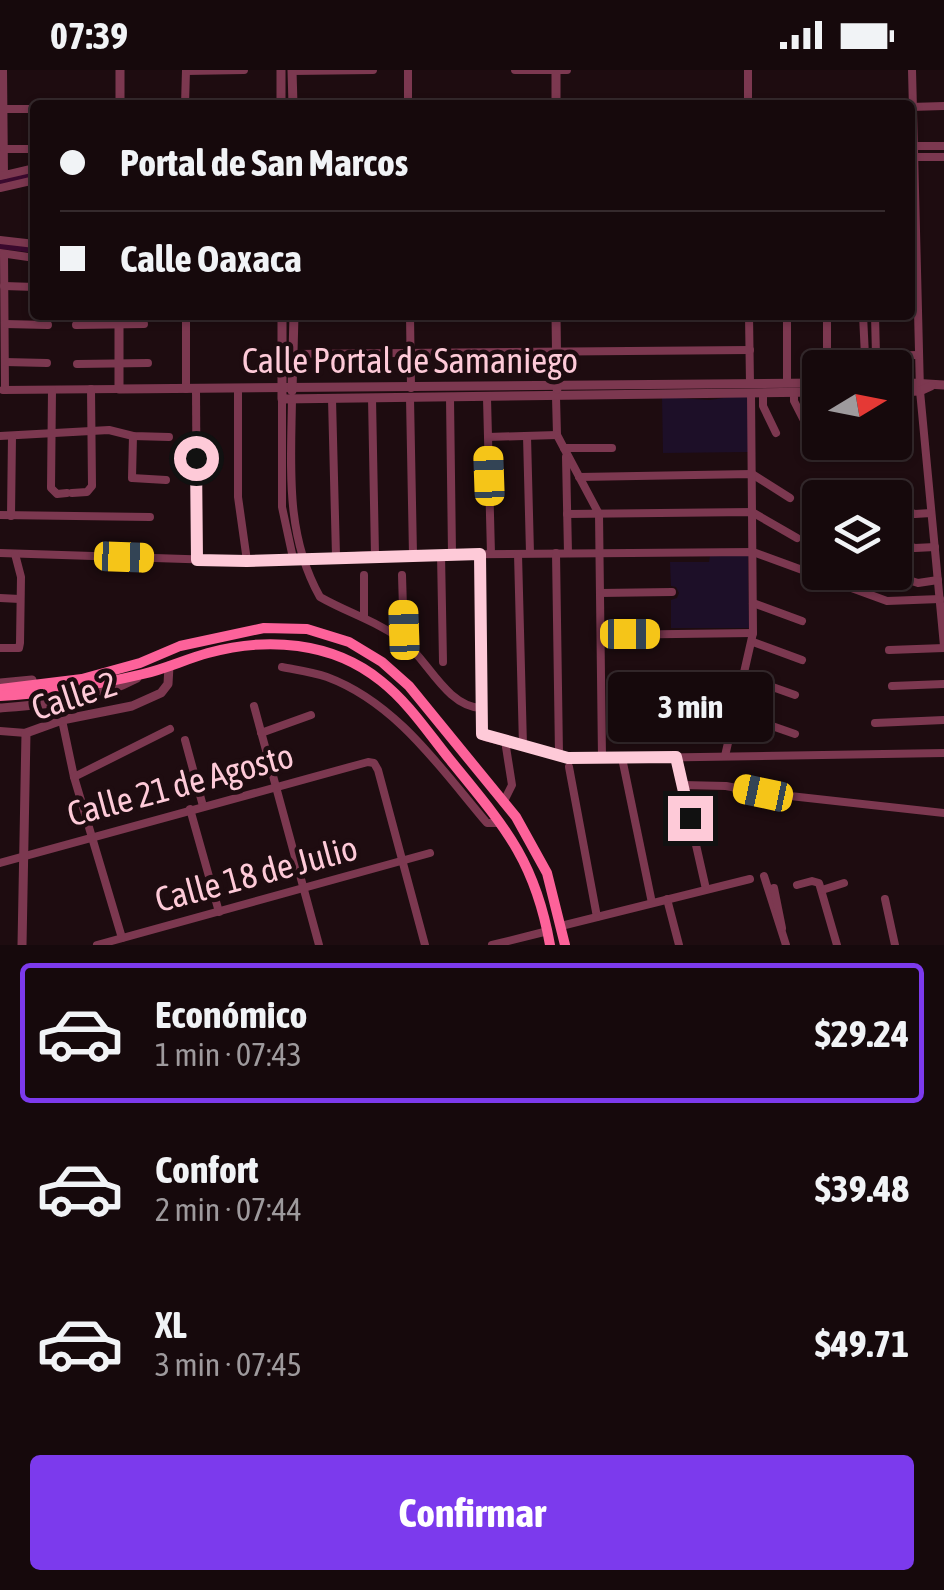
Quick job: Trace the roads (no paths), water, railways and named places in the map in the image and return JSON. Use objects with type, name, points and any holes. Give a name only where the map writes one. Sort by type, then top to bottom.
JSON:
[{"type":"main road","points":[[0,689],[82,678],[140,663],[162,652],[264,628],[336,636],[368,652],[409,686],[504,801],[538,852],[551,884],[565,945]]},
{"type":"main road","points":[[0,689],[50,692],[259,644],[300,646],[344,658],[378,678],[402,701],[499,822],[530,870],[550,945]]},
{"type":"street","points":[[3,70],[2,176],[30,169]]},
{"type":"street","points":[[120,70],[120,100]]},
{"type":"street","points":[[185,100],[186,70],[244,70]]},
{"type":"street","points":[[281,70],[281,100]]},
{"type":"street","points":[[292,100],[292,70],[373,70]]},
{"type":"street","points":[[408,70],[408,100]]},
{"type":"street","points":[[514,70],[567,70]]},
{"type":"street","points":[[556,70],[556,100]]},
{"type":"street","points":[[748,70],[748,100]]},
{"type":"street","points":[[910,71],[910,100]]},
{"type":"street","points":[[915,106],[944,106]]},
{"type":"street","points":[[4,109],[30,109]]},
{"type":"street","points":[[915,146],[944,146]]},
{"type":"street","points":[[4,150],[30,150]]},
{"type":"street","points":[[915,157],[944,157]]},
{"type":"street","points":[[0,188],[30,181]]},
{"type":"street","points":[[0,240],[30,243]]},
{"type":"street","points":[[2,390],[2,254],[30,257]]},
{"type":"street","points":[[889,650],[944,647],[920,386],[915,270]]},
{"type":"street","points":[[3,284],[30,287]]},
{"type":"street","points":[[76,325],[112,320]]},
{"type":"street","points":[[118,388],[119,320]]},
{"type":"street","points":[[124,320],[144,324]]},
{"type":"street","points":[[186,320],[197,560]]},
{"type":"street","points":[[282,320],[291,509],[298,558],[320,597],[364,617],[404,642],[459,702],[481,708]]},
{"type":"street","points":[[286,394],[294,354],[294,320]]},
{"type":"street","points":[[410,320],[414,555]]},
{"type":"street","points":[[556,320],[557,435],[599,514],[602,758]]},
{"type":"street","points":[[724,756],[753,637],[755,390],[749,320]]},
{"type":"street","points":[[787,320],[787,383]]},
{"type":"street","points":[[827,320],[827,350]]},
{"type":"street","points":[[864,320],[865,350]]},
{"type":"street","points":[[875,320],[876,350]]},
{"type":"street","points":[[4,324],[48,325]]},
{"type":"street","points":[[294,354],[750,350]]},
{"type":"street","points":[[912,355],[918,355]]},
{"type":"street","points":[[5,362],[47,363]]},
{"type":"street","points":[[76,364],[148,363]]},
{"type":"street","name":"Calle Portal de Samaniego","points":[[755,390],[802,383]]},
{"type":"street","points":[[912,385],[944,386]]},
{"type":"street","points":[[912,388],[920,386]]},
{"type":"street","points":[[238,388],[238,497],[247,561]]},
{"type":"street","name":"Calle Portal de Samaniego","points":[[2,390],[238,388],[332,399],[410,394],[488,398],[556,392]]},
{"type":"street","points":[[52,390],[51,488],[57,494],[91,490],[91,389]]},
{"type":"street","points":[[755,390],[776,433]]},
{"type":"street","points":[[794,392],[802,417]]},
{"type":"street","name":"Calle Portal de Samaniego","points":[[286,394],[802,392]]},
{"type":"street","points":[[372,398],[375,555]]},
{"type":"street","points":[[450,398],[452,554]]},
{"type":"street","points":[[488,398],[492,554]]},
{"type":"street","points":[[332,399],[336,556]]},
{"type":"street","points":[[0,436],[110,430],[133,436],[169,437]]},
{"type":"street","points":[[488,436],[557,435]]},
{"type":"street","points":[[12,436],[12,516]]},
{"type":"street","points":[[133,436],[132,478],[166,480]]},
{"type":"street","points":[[528,436],[530,553]]},
{"type":"street","points":[[565,450],[612,448]]},
{"type":"street","points":[[565,450],[568,553]]},
{"type":"street","points":[[0,474],[12,475]]},
{"type":"street","points":[[579,477],[752,474],[790,498]]},
{"type":"street","points":[[567,514],[752,512],[797,538]]},
{"type":"street","points":[[912,513],[931,513]]},
{"type":"street","points":[[0,515],[150,518]]},
{"type":"street","points":[[912,547],[935,547]]},
{"type":"street","points":[[0,553],[247,561],[375,555],[752,552],[888,601],[940,598]]},
{"type":"street","points":[[556,553],[559,755]]},
{"type":"street","points":[[0,648],[19,648],[21,577],[15,554]]},
{"type":"street","points":[[441,554],[443,662]]},
{"type":"street","points":[[480,554],[482,734],[568,758],[944,754]]},
{"type":"street","points":[[518,554],[523,746]]},
{"type":"street","points":[[364,575],[364,617]]},
{"type":"street","points":[[402,575],[404,642]]},
{"type":"street","points":[[912,581],[938,580]]},
{"type":"street","points":[[600,593],[672,592]]},
{"type":"street","points":[[0,598],[20,599]]},
{"type":"street","points":[[753,603],[802,621]]},
{"type":"street","points":[[601,635],[753,637],[802,660]]},
{"type":"street","name":"Calle 2","points":[[22,945],[26,733],[62,720],[132,706],[161,693],[168,684],[169,666]]},
{"type":"street","points":[[282,667],[325,676],[377,704],[412,735],[487,824],[499,822]]},
{"type":"street","points":[[0,708],[74,701],[121,686],[146,673]]},
{"type":"street","points":[[679,683],[744,679],[796,696]]},
{"type":"street","points":[[892,686],[944,684]]},
{"type":"street","points":[[254,706],[319,945]]},
{"type":"street","points":[[655,720],[735,715],[795,734]]},
{"type":"street","points":[[261,733],[310,716]]},
{"type":"street","points":[[62,720],[74,777],[122,938]]},
{"type":"street","points":[[875,723],[944,720]]},
{"type":"street","points":[[74,777],[170,729]]},
{"type":"street","points":[[0,731],[26,733]]},
{"type":"street","points":[[186,740],[203,806]]},
{"type":"street","points":[[504,801],[512,786],[506,747]]},
{"type":"street","points":[[676,757],[706,890]]},
{"type":"street","points":[[622,758],[652,903]]},
{"type":"street","name":"Calle 21 de Agosto","points":[[0,862],[368,762],[374,763],[401,862]]},
{"type":"street","points":[[569,767],[597,917]]},
{"type":"street","points":[[682,785],[726,786],[944,812]]},
{"type":"street","points":[[190,809],[219,912]]},
{"type":"street","name":"Calle 18 de Julio","points":[[97,945],[430,853]]},
{"type":"street","points":[[401,862],[425,945]]},
{"type":"street","points":[[764,876],[786,945]]},
{"type":"street","points":[[561,926],[750,878]]},
{"type":"street","points":[[796,885],[816,880],[837,945]]},
{"type":"street","points":[[822,890],[844,884]]},
{"type":"street","points":[[774,888],[782,934]]},
{"type":"street","points":[[667,899],[679,945]]},
{"type":"street","points":[[884,899],[896,945]]},
{"type":"street","points":[[492,945],[548,931]]},
{"type":"waterway","points":[[0,182],[30,176]]},
{"type":"waterway","points":[[0,246],[30,249]]}]
